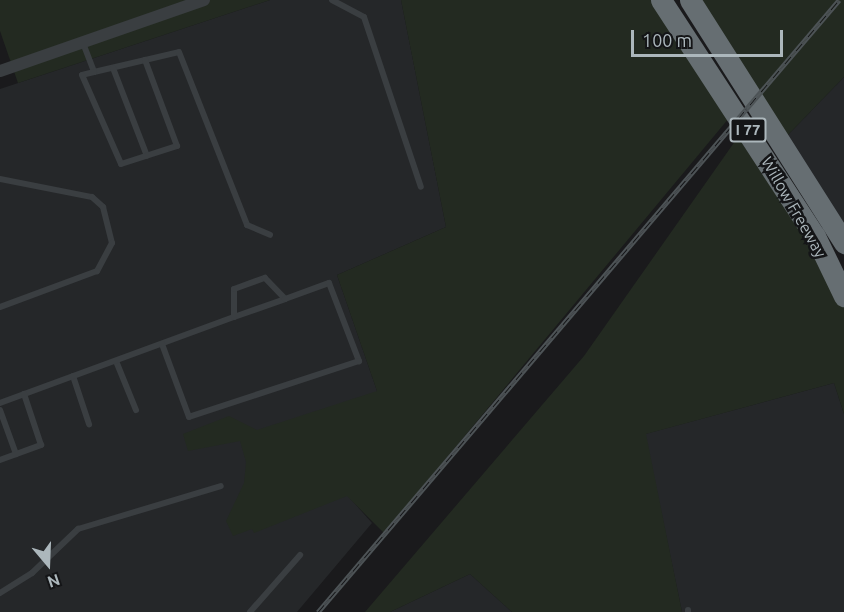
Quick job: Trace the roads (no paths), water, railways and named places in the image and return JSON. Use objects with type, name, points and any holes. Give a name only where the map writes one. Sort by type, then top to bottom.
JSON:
[{"type":"highway","name":"Willow Freeway","points":[[661,0],[814,236],[844,296]]},
{"type":"highway","name":"Willow Freeway","points":[[690,0],[844,243]]},
{"type":"street","points":[[0,72],[204,0]]},
{"type":"lane","points":[[332,0],[364,17],[421,187]]},
{"type":"lane","points":[[82,43],[94,72]]},
{"type":"lane","points":[[145,60],[177,146],[121,164],[82,75],[113,68],[145,60],[179,52],[247,225],[270,235]]},
{"type":"lane","points":[[113,68],[147,156]]},
{"type":"lane","points":[[0,180],[92,197],[103,207],[112,243],[97,272],[0,307]]},
{"type":"lane","points":[[234,317],[234,289],[265,278],[285,299]]},
{"type":"lane","points":[[0,403],[234,317],[329,284],[359,361],[189,417],[162,344]]},
{"type":"lane","points":[[116,361],[136,410]]},
{"type":"lane","points":[[73,376],[89,424]]},
{"type":"lane","points":[[0,460],[41,445],[24,394]]},
{"type":"lane","points":[[0,410],[16,454]]},
{"type":"lane","points":[[0,593],[32,573],[78,529],[220,486]]},
{"type":"lane","points":[[250,612],[300,555]]},
{"type":"railway","points":[[318,612],[839,0]]}]
